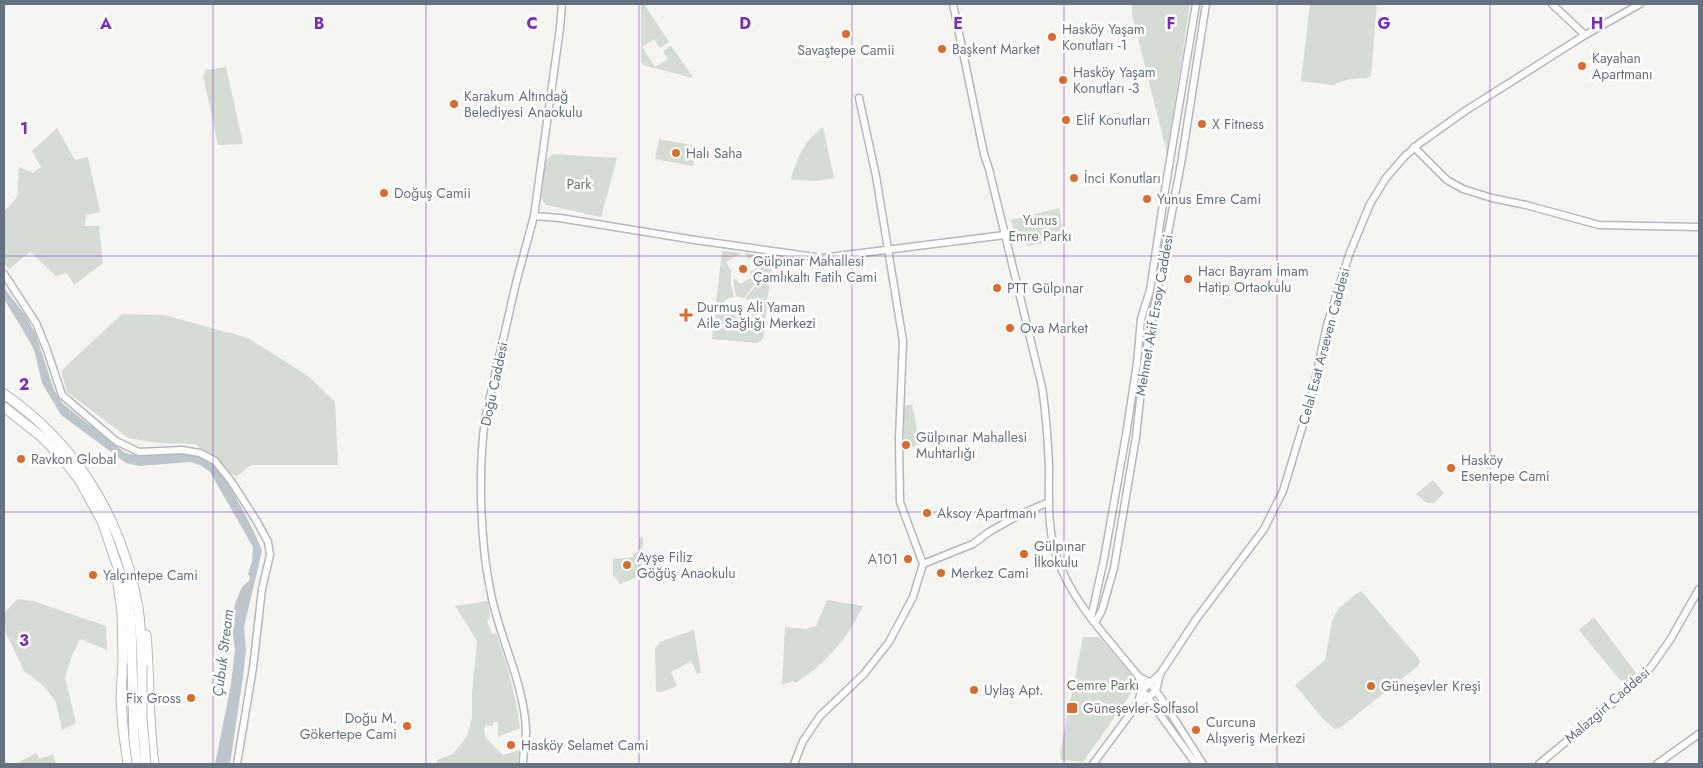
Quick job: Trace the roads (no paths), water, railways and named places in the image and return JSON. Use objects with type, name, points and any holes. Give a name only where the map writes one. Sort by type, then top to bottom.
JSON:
[{"type":"highway","points":[[4,394],[41,422],[76,461],[111,518],[140,596],[148,662],[154,764]]},
{"type":"highway","points":[[4,407],[43,438],[63,459],[80,481],[102,521],[126,591],[137,664],[146,764]]},
{"type":"highway","points":[[113,555],[122,612],[123,658],[121,698],[128,764]]},
{"type":"highway","points":[[128,561],[138,609],[134,738],[137,764]]},
{"type":"highway","points":[[126,751],[130,758],[139,760],[147,758],[152,748]]},
{"type":"street","name":"Doğu Caddesi","points":[[523,764],[526,731],[520,695],[491,594],[485,550],[481,488],[482,439],[516,283],[534,216],[562,4]]},
{"type":"street","points":[[953,4],[984,154],[1042,387],[1046,421],[1051,527],[1056,557],[1068,584],[1093,621],[1139,677],[1149,682],[1156,691],[1203,764]]},
{"type":"street","name":"Mehmet Akif Ersoy Caddesi","points":[[1093,621],[1126,435],[1141,319],[1150,290],[1196,4]]},
{"type":"street","name":"Mehmet Akif Ersoy Caddesi","points":[[1093,621],[1102,610],[1114,568],[1136,436],[1144,363],[1182,158],[1206,4]]},
{"type":"street","points":[[1552,4],[1585,35]]},
{"type":"street","name":"Celal Esat Arseven Caddesi","points":[[1160,674],[1197,618],[1264,529],[1283,491],[1312,395],[1327,323],[1354,238],[1377,191],[1394,168],[1414,147],[1465,111],[1585,35],[1640,4]]},
{"type":"street","points":[[794,764],[803,741],[820,716],[864,674],[889,642],[913,597],[923,564],[900,502],[899,439],[903,341],[876,176],[859,98]]},
{"type":"street","points":[[1414,147],[1447,180],[1463,189],[1492,198],[1526,205],[1599,225],[1699,227]]},
{"type":"street","points":[[534,216],[560,218],[822,258],[1005,235]]},
{"type":"street","points":[[4,274],[36,323],[62,395],[116,440],[139,452],[182,450],[200,453],[214,461],[231,481],[268,542],[270,555],[262,589],[253,668],[237,764]]},
{"type":"street","points":[[923,564],[973,544],[988,532],[1019,515],[1050,502]]},
{"type":"street","name":"Malazgirt Caddesi","points":[[1539,764],[1620,697],[1651,667],[1670,640],[1699,589]]},
{"type":"street","points":[[1093,764],[1136,706],[1142,690],[1160,674]]},
{"type":"street","points":[[1136,706],[1156,691],[1160,674]]},
{"type":"street","points":[[1139,677],[1142,690],[1196,764]]},
{"type":"street","points":[[1658,764],[1699,734]]},
{"type":"place","name":"Savaştepe Camii","points":[[846,34]]},
{"type":"place","name":"Hasköy Yaşam Konutları -1","points":[[1052,37]]},
{"type":"place","name":"Başkent Market","points":[[942,49]]},
{"type":"place","name":"Kayahan Apartmanı","points":[[1582,66]]},
{"type":"place","name":"Hasköy Yaşam Konutları -3","points":[[1063,80]]},
{"type":"place","name":"Karakum Altındağ Belediyesi Anaokulu","points":[[454,104]]},
{"type":"place","name":"Elif Konutları","points":[[1066,120]]},
{"type":"place","name":"X Fitness","points":[[1202,124]]},
{"type":"place","name":"Halı Saha","points":[[676,153]]},
{"type":"place","name":"İnci Konutları","points":[[1074,178]]},
{"type":"place","name":"Doğuş Camii","points":[[384,193]]},
{"type":"place","name":"Yunus Emre Cami","points":[[1147,199]]},
{"type":"place","name":"Gülpınar Mahallesi Çamlıkaltı Fatih Cami","points":[[743,269]]},
{"type":"place","name":"Hacı Bayram İmam Hatip Ortaokulu","points":[[1188,279]]},
{"type":"place","name":"PTT Gülpınar","points":[[997,288]]},
{"type":"place","name":"Durmuş Ali Yaman Aile Sağlığı Merkezi","points":[[686,315]]},
{"type":"place","name":"Ova Market","points":[[1010,328]]},
{"type":"place","name":"Gülpınar Mahallesi Muhtarlığı","points":[[906,445]]},
{"type":"place","name":"Ravkon Global","points":[[21,459]]},
{"type":"place","name":"Hasköy Esentepe Cami","points":[[1451,468]]},
{"type":"place","name":"Aksoy Apartmanı","points":[[927,513]]},
{"type":"place","name":"Gülpınar İlkokulu","points":[[1024,554]]},
{"type":"place","name":"A101","points":[[908,559]]},
{"type":"place","name":"Ayşe Filiz Göğüş Anaokulu","points":[[627,565]]},
{"type":"place","name":"Merkez Cami","points":[[941,573]]},
{"type":"place","name":"Yalçıntepe Cami","points":[[93,575]]},
{"type":"place","name":"Güneşevler Kreşi","points":[[1371,686]]},
{"type":"place","name":"Uylaş Apt.","points":[[974,690]]},
{"type":"place","name":"Fix Gross","points":[[191,698]]},
{"type":"place","name":"Güneşevler-Solfasol","points":[[1072,708]]},
{"type":"place","name":"Doğu M. Gökertepe Cami","points":[[407,726]]},
{"type":"place","name":"Curcuna Alışveriş Merkezi","points":[[1196,730]]},
{"type":"place","name":"Hasköy Selamet Cami","points":[[511,745]]},
{"type":"park label","name":"Park","points":[[579,184]]},
{"type":"park label","name":"Yunus Emre Parkı","points":[[1040,228]]},
{"type":"park label","name":"Cemre Parkı","points":[[1103,685]]},
{"type":"water label","name":"Çubuk Stream","points":[[223,653]]}]
